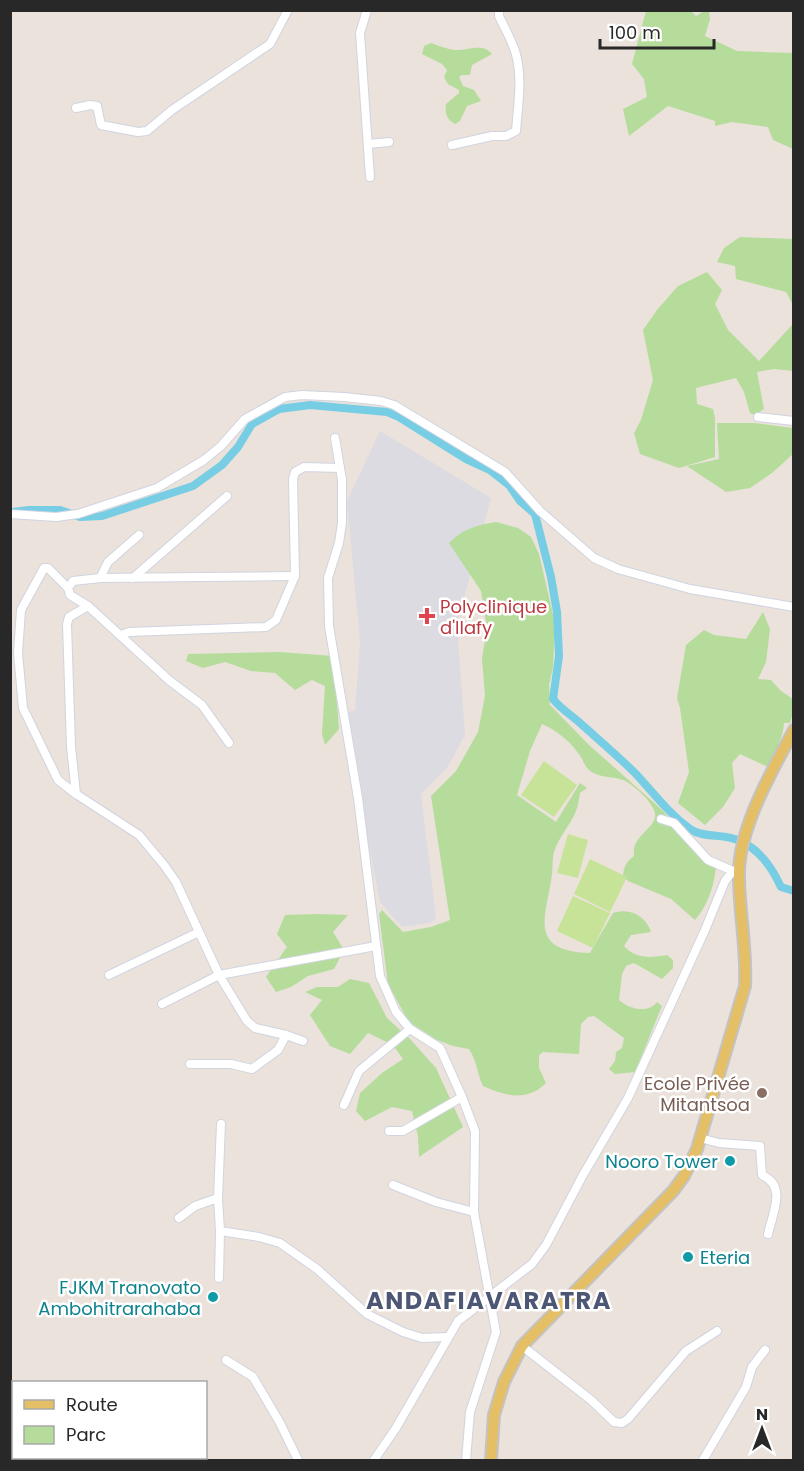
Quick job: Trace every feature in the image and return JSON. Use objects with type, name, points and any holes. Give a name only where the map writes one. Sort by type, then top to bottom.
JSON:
[{"type":"main road","points":[[490,1461],[494,1415],[504,1382],[522,1346],[673,1191],[693,1160],[745,986],[746,963],[736,870],[755,808],[790,743],[794,730]]},
{"type":"street","points":[[76,108],[97,106],[101,125],[138,132],[147,131],[172,110],[270,44],[288,10]]},
{"type":"street","points":[[367,10],[360,33],[370,177]]},
{"type":"street","points":[[452,145],[492,136],[506,136],[516,131],[518,67],[514,48],[499,16],[499,10]]},
{"type":"street","points":[[368,144],[389,142]]},
{"type":"street","points":[[10,514],[56,517],[78,514],[157,488],[204,460],[221,446],[245,419],[285,397],[302,395],[381,401],[400,408],[505,472],[540,511],[594,558],[618,569],[690,589],[794,607]]},
{"type":"street","points":[[758,417],[794,421]]},
{"type":"street","points":[[335,438],[342,480],[342,523],[339,543],[328,578],[328,626],[358,798],[380,975],[396,1012],[410,1029],[440,1048],[475,1131],[474,1212],[496,1332],[470,1412],[466,1461]]},
{"type":"street","points":[[121,635],[129,632],[266,627],[276,620],[295,576],[293,479],[295,472],[304,467],[340,468]]},
{"type":"street","points":[[133,578],[226,496]]},
{"type":"street","points":[[100,578],[108,562],[139,535]]},
{"type":"street","points":[[229,743],[202,705],[136,652],[121,635],[88,606],[70,595],[68,588],[48,568],[44,568],[21,610],[18,653],[22,708],[58,780],[139,835],[164,865],[176,882],[219,975],[247,1021],[255,1028],[303,1041]]},
{"type":"street","points":[[68,588],[73,581],[100,578],[295,576]]},
{"type":"street","points":[[76,794],[71,747],[67,624],[69,617],[88,606]]},
{"type":"street","points":[[374,1461],[396,1428],[458,1321],[532,1264],[546,1245],[628,1098],[725,881],[736,870],[708,860],[674,824],[661,819]]},
{"type":"street","points":[[109,975],[199,932]]},
{"type":"street","points":[[162,1004],[219,975],[376,946]]},
{"type":"street","points":[[344,1105],[359,1071],[410,1029]]},
{"type":"street","points":[[190,1064],[231,1064],[252,1069],[278,1050],[286,1035]]},
{"type":"street","points":[[389,1131],[403,1131],[462,1097]]},
{"type":"street","points":[[219,1278],[218,1198],[221,1124]]},
{"type":"street","points":[[700,1138],[719,1143],[760,1146],[762,1175],[772,1180],[777,1195],[768,1234]]},
{"type":"street","points":[[393,1185],[436,1202],[474,1212]]},
{"type":"street","points":[[179,1218],[195,1206],[218,1198]]},
{"type":"street","points":[[220,1231],[280,1243],[317,1269],[367,1314],[403,1332],[422,1338],[448,1336]]},
{"type":"street","points":[[522,1346],[591,1400],[614,1422],[622,1423],[628,1419],[686,1351],[717,1331]]},
{"type":"street","points":[[703,1461],[746,1387],[752,1367],[765,1350]]},
{"type":"street","points":[[226,1360],[253,1377],[280,1423],[298,1461]]},
{"type":"shaded area","points":[[380,431],[491,498],[457,624],[465,735],[447,768],[421,794],[436,918],[430,923],[402,927],[380,902],[362,809],[359,773],[346,713],[355,710],[360,642],[347,501]]},
{"type":"green space","points":[[646,11],[691,11],[696,16],[709,11],[710,19],[705,36],[737,51],[793,53],[793,149],[773,140],[768,127],[732,122],[715,126],[715,121],[668,106],[629,136],[623,109],[647,97],[644,79],[632,64]]},
{"type":"green space","points":[[431,43],[455,50],[484,48],[492,54],[472,65],[470,75],[459,77],[463,86],[474,90],[481,101],[467,106],[460,121],[455,124],[447,116],[446,104],[459,93],[459,90],[448,84],[444,77],[447,70],[442,64],[422,54],[424,46]]},
{"type":"green space","points":[[740,237],[793,239],[793,305],[786,292],[736,279],[735,266],[717,262],[724,248]]},
{"type":"green space","points":[[707,272],[722,290],[715,304],[728,330],[759,361],[793,324],[793,371],[774,369],[757,372],[764,409],[755,415],[750,413],[744,392],[736,378],[696,388],[697,404],[713,409],[715,457],[679,468],[640,454],[634,433],[641,420],[653,380],[643,330],[678,286]]},
{"type":"green space","points":[[717,423],[755,423],[793,428],[793,454],[772,473],[750,488],[726,492],[687,466],[719,459]]},
{"type":"green space","points":[[496,522],[518,528],[531,537],[539,554],[555,623],[553,667],[549,685],[550,705],[589,745],[660,808],[716,867],[710,895],[695,920],[671,899],[628,881],[623,876],[625,867],[634,856],[636,843],[653,823],[655,813],[653,808],[637,789],[627,782],[592,772],[566,740],[542,724],[530,751],[517,795],[556,822],[580,783],[587,788],[580,793],[576,811],[554,852],[545,918],[545,929],[549,939],[557,946],[570,951],[590,953],[613,913],[631,912],[645,921],[651,932],[631,935],[624,946],[638,955],[655,957],[667,955],[673,960],[673,968],[662,979],[634,963],[626,966],[622,974],[619,1000],[638,1009],[649,1008],[657,1002],[662,1006],[635,1072],[615,1074],[609,1069],[615,1061],[616,1052],[622,1048],[624,1038],[594,1016],[588,1017],[581,1024],[579,1054],[543,1052],[539,1055],[539,1068],[546,1083],[539,1089],[524,1095],[508,1094],[483,1086],[469,1049],[437,1040],[409,1022],[388,984],[379,914],[382,910],[403,932],[431,927],[450,920],[431,796],[456,771],[478,732],[485,696],[482,658],[487,628],[481,591],[449,543],[470,528]]},
{"type":"green space","points":[[763,612],[770,629],[766,662],[758,679],[771,680],[793,699],[793,713],[790,723],[784,723],[780,740],[768,767],[740,754],[732,763],[735,788],[723,807],[705,825],[678,803],[689,772],[677,698],[686,645],[704,630],[714,635],[746,639]]},
{"type":"green space","points":[[279,652],[333,656],[339,729],[325,745],[322,734],[325,686],[312,680],[295,690],[275,673],[251,671],[225,662],[203,668],[186,661],[188,654]]},
{"type":"green space","points":[[544,761],[577,785],[554,817],[521,795]]},
{"type":"green space","points":[[568,834],[588,840],[578,878],[557,873]]},
{"type":"green space","points":[[590,859],[627,877],[610,912],[574,894]]},
{"type":"green space","points":[[573,896],[610,913],[593,948],[557,931]]},
{"type":"green space","points":[[285,915],[348,915],[333,932],[344,950],[334,969],[308,976],[291,987],[276,992],[266,977],[287,947],[277,934]]},
{"type":"green space","points":[[350,979],[369,983],[387,1018],[436,1068],[463,1127],[419,1157],[418,1136],[412,1111],[392,1107],[365,1121],[356,1111],[360,1093],[382,1073],[403,1059],[393,1045],[368,1033],[350,1054],[330,1046],[310,1015],[322,1000],[305,992],[317,987],[338,987]]},
{"type":"waterway","points":[[13,512],[60,510],[80,517],[102,516],[193,486],[222,465],[238,447],[252,424],[279,409],[310,405],[387,412],[399,417],[466,459],[490,470],[509,485],[520,501],[535,514],[551,577],[557,612],[559,656],[553,699],[629,767],[682,823],[698,833],[736,839],[744,843],[760,854],[781,887],[794,891]]},
{"type":"place","name":"Polyclinique d'Ilafy","points":[[427,616]]},
{"type":"place","name":"Ecole Privée Mitantsoa","points":[[762,1093]]},
{"type":"place","name":"Nooro Tower","points":[[730,1161]]},
{"type":"place","name":"Eteria","points":[[688,1257]]},
{"type":"place","name":"FJKM Tranovato Ambohitrarahaba","points":[[213,1297]]},
{"type":"district","name":"ANDAFIAVARATRA","points":[[489,1300]]}]
